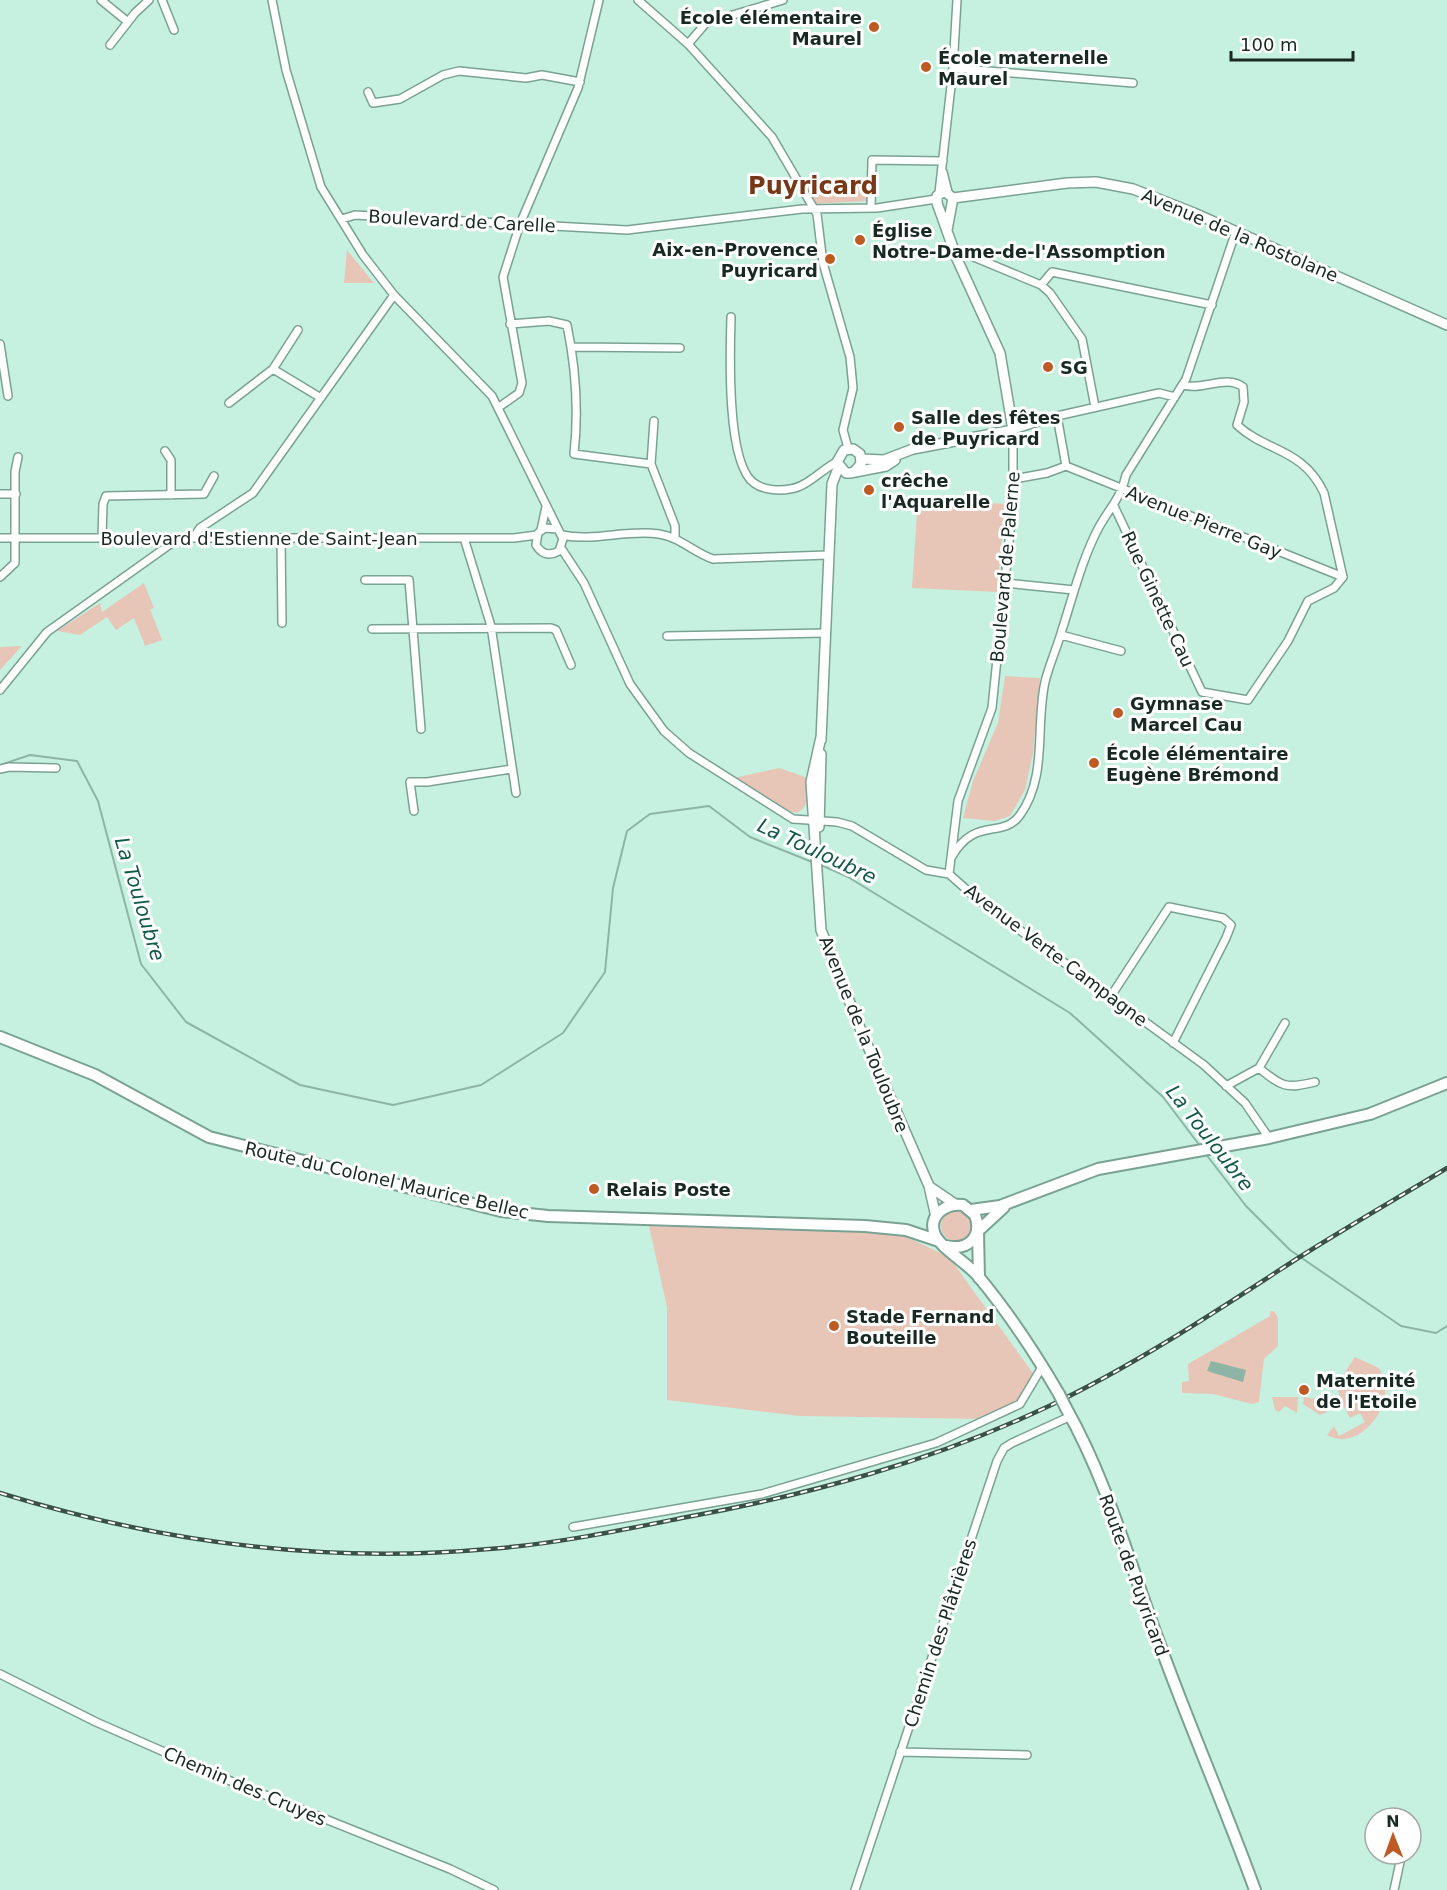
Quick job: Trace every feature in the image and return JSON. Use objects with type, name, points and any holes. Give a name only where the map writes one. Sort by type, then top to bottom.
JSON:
[{"type":"main road","name":"Route du Colonel Maurice Bellec","points":[[0,1037],[95,1074],[209,1137],[501,1211],[548,1216],[761,1221],[906,1230],[927,1227],[935,1218]]},
{"type":"main road","points":[[1020,1198],[999,1210],[976,1236],[957,1249],[943,1244],[935,1234],[935,1218],[945,1207],[955,1204],[971,1210],[986,1209],[1087,1172],[1269,1138],[1370,1114],[1447,1083]]},
{"type":"main road","points":[[971,1210],[978,1223],[976,1236]]},
{"type":"main road","name":"Route du Colonel Maurice Bellec","points":[[906,1230],[943,1244]]},
{"type":"main road","name":"Route de Puyricard","points":[[976,1236],[973,1258],[978,1276]]},
{"type":"main road","name":"Route de Puyricard","points":[[943,1244],[978,1276],[1042,1367],[1069,1412],[1118,1528],[1163,1654],[1255,1890]]},
{"type":"street","points":[[101,0],[128,22]]},
{"type":"street","points":[[110,45],[149,0]]},
{"type":"street","points":[[162,0],[174,30]]},
{"type":"street","name":"Boulevard de Carelle","points":[[272,0],[286,70],[321,187],[342,219],[355,215],[627,230],[814,210],[871,208],[944,199]]},
{"type":"street","points":[[498,407],[519,393],[522,383],[503,277],[520,225],[580,82],[599,0]]},
{"type":"street","points":[[638,0],[688,44],[772,137],[817,214],[823,263],[850,357],[853,387],[843,430],[848,448]]},
{"type":"street","points":[[688,44],[706,23],[783,0]]},
{"type":"street","points":[[944,199],[943,172],[957,0]]},
{"type":"street","points":[[953,68],[1133,83]]},
{"type":"street","points":[[368,92],[373,103],[393,101],[443,75],[459,71],[526,78],[542,75],[580,82]]},
{"type":"street","points":[[871,208],[872,160],[944,161]]},
{"type":"street","name":"Avenue de la Rostolane","points":[[944,199],[1038,186],[1096,182],[1133,189],[1236,231],[1447,325]]},
{"type":"street","name":"Boulevard de Palerne","points":[[944,199],[947,230],[952,248],[1000,353],[1013,430],[1014,479],[992,708],[958,801],[949,874]]},
{"type":"street","points":[[342,219],[363,255],[394,295],[474,376],[498,407],[559,532],[562,546]]},
{"type":"street","points":[[951,858],[961,841],[980,830],[1009,825],[1019,817],[1027,804],[1037,776],[1045,682],[1074,590],[1101,525],[1123,489],[1126,475],[1183,385],[1236,231]]},
{"type":"street","points":[[952,248],[1041,285],[1050,293],[1082,339],[1095,407]]},
{"type":"street","points":[[1041,285],[1052,272],[1212,305]]},
{"type":"street","points":[[193,538],[200,528],[253,493],[394,295]]},
{"type":"street","points":[[731,316],[730,372],[735,434],[741,466],[753,483],[767,489],[791,489],[838,464]]},
{"type":"street","points":[[510,324],[549,321],[567,325],[572,347],[579,415],[574,454],[651,464]]},
{"type":"street","points":[[229,403],[273,369],[298,330]]},
{"type":"street","points":[[0,344],[8,396]]},
{"type":"street","points":[[572,347],[680,348]]},
{"type":"street","points":[[273,369],[321,398]]},
{"type":"street","points":[[1183,385],[1195,388],[1230,381],[1243,387],[1244,402],[1237,425],[1288,453],[1319,483],[1324,493],[1342,577]]},
{"type":"street","points":[[862,459],[884,460],[903,452],[1013,430],[1057,416],[1159,393],[1175,398]]},
{"type":"street","points":[[1014,479],[1047,474],[1066,466],[1057,416]]},
{"type":"street","points":[[654,421],[651,464],[675,526],[675,538]]},
{"type":"street","points":[[848,448],[857,451],[862,459],[861,464],[850,472]]},
{"type":"street","points":[[838,464],[840,453],[848,448]]},
{"type":"street","points":[[165,452],[171,460],[171,495]]},
{"type":"street","points":[[838,464],[850,472],[886,466],[903,452]]},
{"type":"street","points":[[0,577],[15,563],[18,457]]},
{"type":"street","name":"Avenue de la Touloubre","points":[[838,464],[832,484],[821,737],[811,782],[817,821],[816,874],[821,930],[862,1033],[929,1186],[935,1218]]},
{"type":"street","name":"Avenue Pierre Gay","points":[[1066,466],[1342,577]]},
{"type":"street","name":"Avenue de la Touloubre","points":[[832,496],[850,472]]},
{"type":"street","points":[[102,538],[103,504],[106,496],[204,494],[214,476]]},
{"type":"street","points":[[0,494],[16,494]]},
{"type":"street","name":"Rue Ginette Cau","points":[[1114,506],[1202,692],[1248,700],[1288,641],[1308,601],[1334,588],[1342,577]]},
{"type":"street","points":[[546,507],[536,545],[546,554],[555,553],[568,561]]},
{"type":"street","points":[[539,533],[549,527],[576,538],[658,534],[675,538],[699,555],[713,559],[828,555]]},
{"type":"street","name":"Boulevard d'Estienne de Saint-Jean","points":[[0,538],[518,538],[539,533]]},
{"type":"street","points":[[0,690],[47,632],[179,538]]},
{"type":"street","points":[[281,538],[282,623]]},
{"type":"street","points":[[464,538],[491,626],[516,793]]},
{"type":"street","name":"Boulevard d'Estienne de Saint-Jean","points":[[518,538],[536,545]]},
{"type":"street","points":[[555,553],[576,538]]},
{"type":"street","name":"Avenue Verte Campagne","points":[[562,546],[568,561],[584,583],[630,684],[664,731],[710,769],[793,819],[852,826],[926,870],[949,874],[976,898],[1204,1065],[1252,1112],[1269,1138]]},
{"type":"street","points":[[365,580],[409,580],[422,729]]},
{"type":"street","points":[[1005,583],[1074,590]]},
{"type":"street","points":[[372,629],[491,626],[556,630],[571,665]]},
{"type":"street","points":[[667,636],[825,633]]},
{"type":"street","points":[[1061,634],[1121,651]]},
{"type":"street","points":[[0,769],[9,766],[56,768]]},
{"type":"street","points":[[414,811],[410,782],[427,782],[512,769]]},
{"type":"street","points":[[1111,996],[1169,907],[1223,918],[1230,925],[1226,938],[1173,1043]]},
{"type":"street","points":[[1226,1086],[1259,1068],[1284,1023]]},
{"type":"street","points":[[1259,1068],[1276,1082],[1291,1088],[1315,1082]]},
{"type":"street","points":[[929,1186],[955,1204]]},
{"type":"street","points":[[573,1527],[762,1494],[936,1443],[1020,1404],[1042,1367]]},
{"type":"street","name":"Chemin des Plâtrières","points":[[855,1890],[997,1461],[1004,1448],[1069,1412]]},
{"type":"street","name":"Chemin des Cruyes","points":[[0,1674],[96,1722],[228,1780],[450,1869],[494,1890]]},
{"type":"street","points":[[900,1752],[1027,1755]]},
{"type":"street","points":[[1394,1890],[1399,1866]]},
{"type":"shaded area","points":[[868,179],[868,201],[811,204],[804,180]]},
{"type":"shaded area","points":[[347,250],[374,283],[344,283]]},
{"type":"shaded area","points":[[918,498],[1005,504],[997,592],[912,588]]},
{"type":"shaded area","points":[[144,583],[154,608],[150,609],[162,640],[145,646],[134,618],[116,630],[107,617],[80,635],[57,631],[100,603],[102,612]]},
{"type":"shaded area","points":[[22,646],[0,670],[0,647]]},
{"type":"shaded area","points":[[1005,676],[1040,678],[1033,753],[1025,790],[1010,816],[995,821],[963,818],[973,781],[998,723]]},
{"type":"shaded area","points":[[779,768],[808,778],[806,802],[797,813],[789,811],[734,778]]},
{"type":"shaded area","points":[[956,1211],[967,1215],[971,1226],[967,1237],[956,1241],[945,1237],[941,1226],[945,1215]]},
{"type":"shaded area","name":"Stade Fernand Bouteille","points":[[649,1226],[898,1233],[949,1257],[1035,1376],[1021,1398],[985,1419],[800,1416],[667,1400],[667,1307]]},
{"type":"shaded area","points":[[1270,1311],[1274,1311],[1278,1318],[1278,1346],[1264,1359],[1259,1402],[1252,1404],[1213,1394],[1182,1393],[1182,1382],[1189,1381],[1188,1364],[1270,1316]]},
{"type":"shaded area","points":[[1355,1357],[1379,1368],[1385,1384],[1384,1400],[1376,1418],[1363,1432],[1346,1439],[1336,1438],[1327,1435],[1334,1426],[1339,1436],[1365,1422],[1360,1413],[1350,1418],[1338,1392],[1340,1381]]},
{"type":"shaded area","points":[[1211,1361],[1246,1370],[1243,1382],[1207,1371]]},
{"type":"shaded area","points":[[1272,1397],[1298,1397],[1297,1413],[1285,1406],[1279,1412],[1275,1410]]},
{"type":"shaded area","points":[[1304,1397],[1321,1400],[1327,1412],[1320,1415],[1303,1404]]},
{"type":"waterway","name":"La Touloubre","points":[[0,765],[30,755],[77,761],[98,801],[141,964],[186,1022],[300,1085],[393,1105],[481,1085],[563,1033],[605,972],[613,888],[627,831],[650,814],[709,806],[750,837],[812,862]]},
{"type":"waterway","name":"La Touloubre","points":[[821,865],[848,877],[1070,1013],[1163,1097],[1200,1146]]},
{"type":"waterway","name":"La Touloubre","points":[[1205,1153],[1246,1206],[1290,1250],[1401,1326],[1436,1333],[1447,1326]]},
{"type":"railway","points":[[0,1493],[120,1525],[180,1536],[303,1551],[365,1553],[427,1553],[539,1544],[613,1532],[780,1498],[871,1474],[916,1459],[1005,1426],[1049,1406],[1144,1355],[1447,1168]]},
{"type":"place","name":"École élémentaire Maurel","points":[[874,27]]},
{"type":"place","name":"École maternelle Maurel","points":[[926,67]]},
{"type":"place","name":"Église Notre-Dame-de-l'Assomption","points":[[860,240]]},
{"type":"place","name":"Aix-en-Provence Puyricard","points":[[830,259]]},
{"type":"place","name":"SG","points":[[1048,367]]},
{"type":"place","name":"Salle des fêtes de Puyricard","points":[[899,427]]},
{"type":"place","name":"crêche l'Aquarelle","points":[[869,490]]},
{"type":"place","name":"Gymnase Marcel Cau","points":[[1118,713]]},
{"type":"place","name":"École élémentaire Eugène Brémond","points":[[1094,763]]},
{"type":"place","name":"Relais Poste","points":[[594,1189]]},
{"type":"place","name":"Stade Fernand Bouteille","points":[[834,1326]]},
{"type":"place","name":"Maternité de l'Etoile","points":[[1304,1390]]},
{"type":"district","name":"Puyricard","points":[[813,186]]}]
